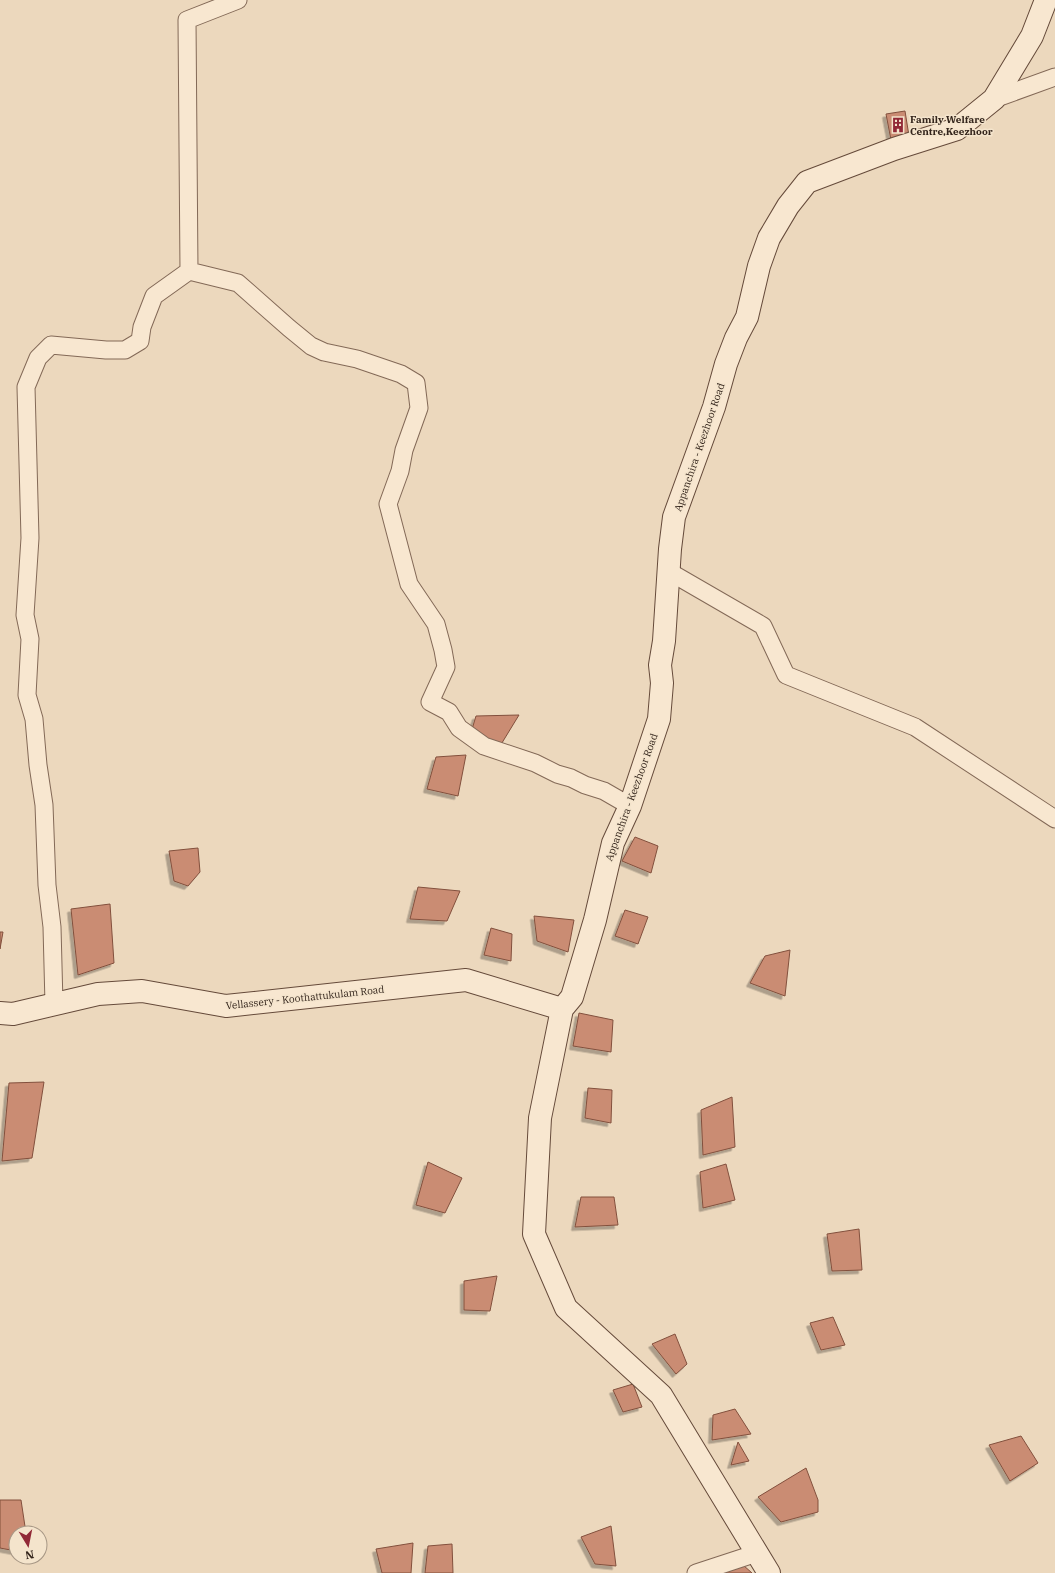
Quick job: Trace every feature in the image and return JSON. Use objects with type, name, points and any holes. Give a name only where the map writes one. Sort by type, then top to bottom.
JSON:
[{"type":"main road","name":"Appanchira - Keezhoor Road","points":[[562,1009],[572,997],[595,920],[612,843],[630,806],[659,719],[662,683],[660,665],[664,641],[668,571],[674,517],[714,407],[726,364],[736,338],[747,317],[759,266],[766,245],[788,206],[807,182],[834,170],[957,129],[994,100],[1032,36],[1046,0]]},
{"type":"main road","name":"Vellassery - Koothattukulam Road","points":[[0,1013],[13,1014],[98,994],[142,990],[226,1006],[466,980],[562,1009]]},
{"type":"main road","points":[[562,1009],[540,1118],[534,1234],[566,1308],[661,1395],[769,1573]]},
{"type":"street","points":[[189,270],[187,20],[238,0]]},
{"type":"street","points":[[994,100],[1055,77]]},
{"type":"street","points":[[189,270],[238,283],[311,346],[324,352],[357,359],[401,374],[416,383],[419,408],[404,450],[400,471],[388,504],[409,584],[436,624],[443,650],[446,667],[430,702],[449,712],[459,728],[484,746],[535,763],[557,774],[571,778],[585,785],[604,790],[630,806]]},
{"type":"street","points":[[54,1004],[52,927],[47,885],[44,804],[38,765],[34,719],[27,695],[30,639],[25,615],[30,538],[26,387],[38,358],[50,345],[106,350],[125,350],[140,341],[142,327],[154,296],[189,270]]},
{"type":"street","points":[[668,571],[763,626],[786,674],[915,727],[1055,819]]},
{"type":"street","points":[[696,1573],[757,1553]]},
{"type":"building","name":"Family Welfare Centre,Keezhoor","points":[[905,111],[909,136],[891,140],[886,114]]},
{"type":"building","points":[[519,715],[497,751],[470,736],[476,716]]},
{"type":"building","points":[[466,755],[458,796],[427,789],[436,757]]},
{"type":"building","points":[[635,837],[658,846],[651,873],[622,861]]},
{"type":"building","points":[[198,848],[200,872],[188,886],[174,881],[169,851]]},
{"type":"building","points":[[418,887],[460,891],[447,921],[410,919]]},
{"type":"building","points":[[110,904],[114,963],[78,975],[71,909]]},
{"type":"building","points":[[625,910],[648,917],[638,944],[615,936]]},
{"type":"building","points":[[534,916],[574,920],[568,952],[537,941]]},
{"type":"building","points":[[491,928],[512,934],[511,961],[484,955]]},
{"type":"building","points":[[0,932],[3,932],[0,949]]},
{"type":"building","points":[[790,950],[785,996],[750,983],[765,956]]},
{"type":"building","points":[[579,1013],[613,1020],[611,1052],[573,1046]]},
{"type":"building","points":[[44,1082],[32,1158],[2,1161],[9,1083]]},
{"type":"building","points":[[588,1088],[612,1090],[611,1123],[585,1118]]},
{"type":"building","points":[[732,1097],[735,1147],[703,1155],[701,1110]]},
{"type":"building","points":[[428,1162],[462,1178],[445,1213],[416,1205]]},
{"type":"building","points":[[726,1164],[735,1200],[703,1208],[700,1172]]},
{"type":"building","points":[[581,1197],[614,1197],[618,1225],[575,1227]]},
{"type":"building","points":[[859,1229],[862,1270],[832,1271],[827,1234]]},
{"type":"building","points":[[497,1276],[490,1311],[464,1310],[464,1281]]},
{"type":"building","points":[[833,1317],[845,1345],[821,1350],[810,1323]]},
{"type":"building","points":[[675,1334],[687,1364],[676,1374],[652,1344]]},
{"type":"building","points":[[633,1384],[642,1407],[623,1412],[613,1390]]},
{"type":"building","points":[[735,1409],[751,1434],[712,1440],[713,1415]]},
{"type":"building","points":[[1021,1436],[1038,1463],[1010,1481],[989,1445]]},
{"type":"building","points":[[738,1442],[749,1461],[731,1465]]},
{"type":"building","points":[[806,1468],[818,1500],[818,1512],[781,1522],[758,1497]]},
{"type":"building","points":[[0,1500],[21,1500],[25,1525],[8,1525],[8,1550],[0,1548]]},
{"type":"building","points":[[611,1526],[616,1566],[595,1564],[581,1537]]},
{"type":"building","points":[[413,1543],[411,1573],[382,1573],[376,1549]]},
{"type":"building","points":[[452,1544],[453,1573],[425,1573],[428,1546]]},
{"type":"building","points":[[743,1565],[752,1573],[726,1573],[726,1568]]},
{"type":"place","name":"Family Welfare Centre,Keezhoor","points":[[898,125]]}]
